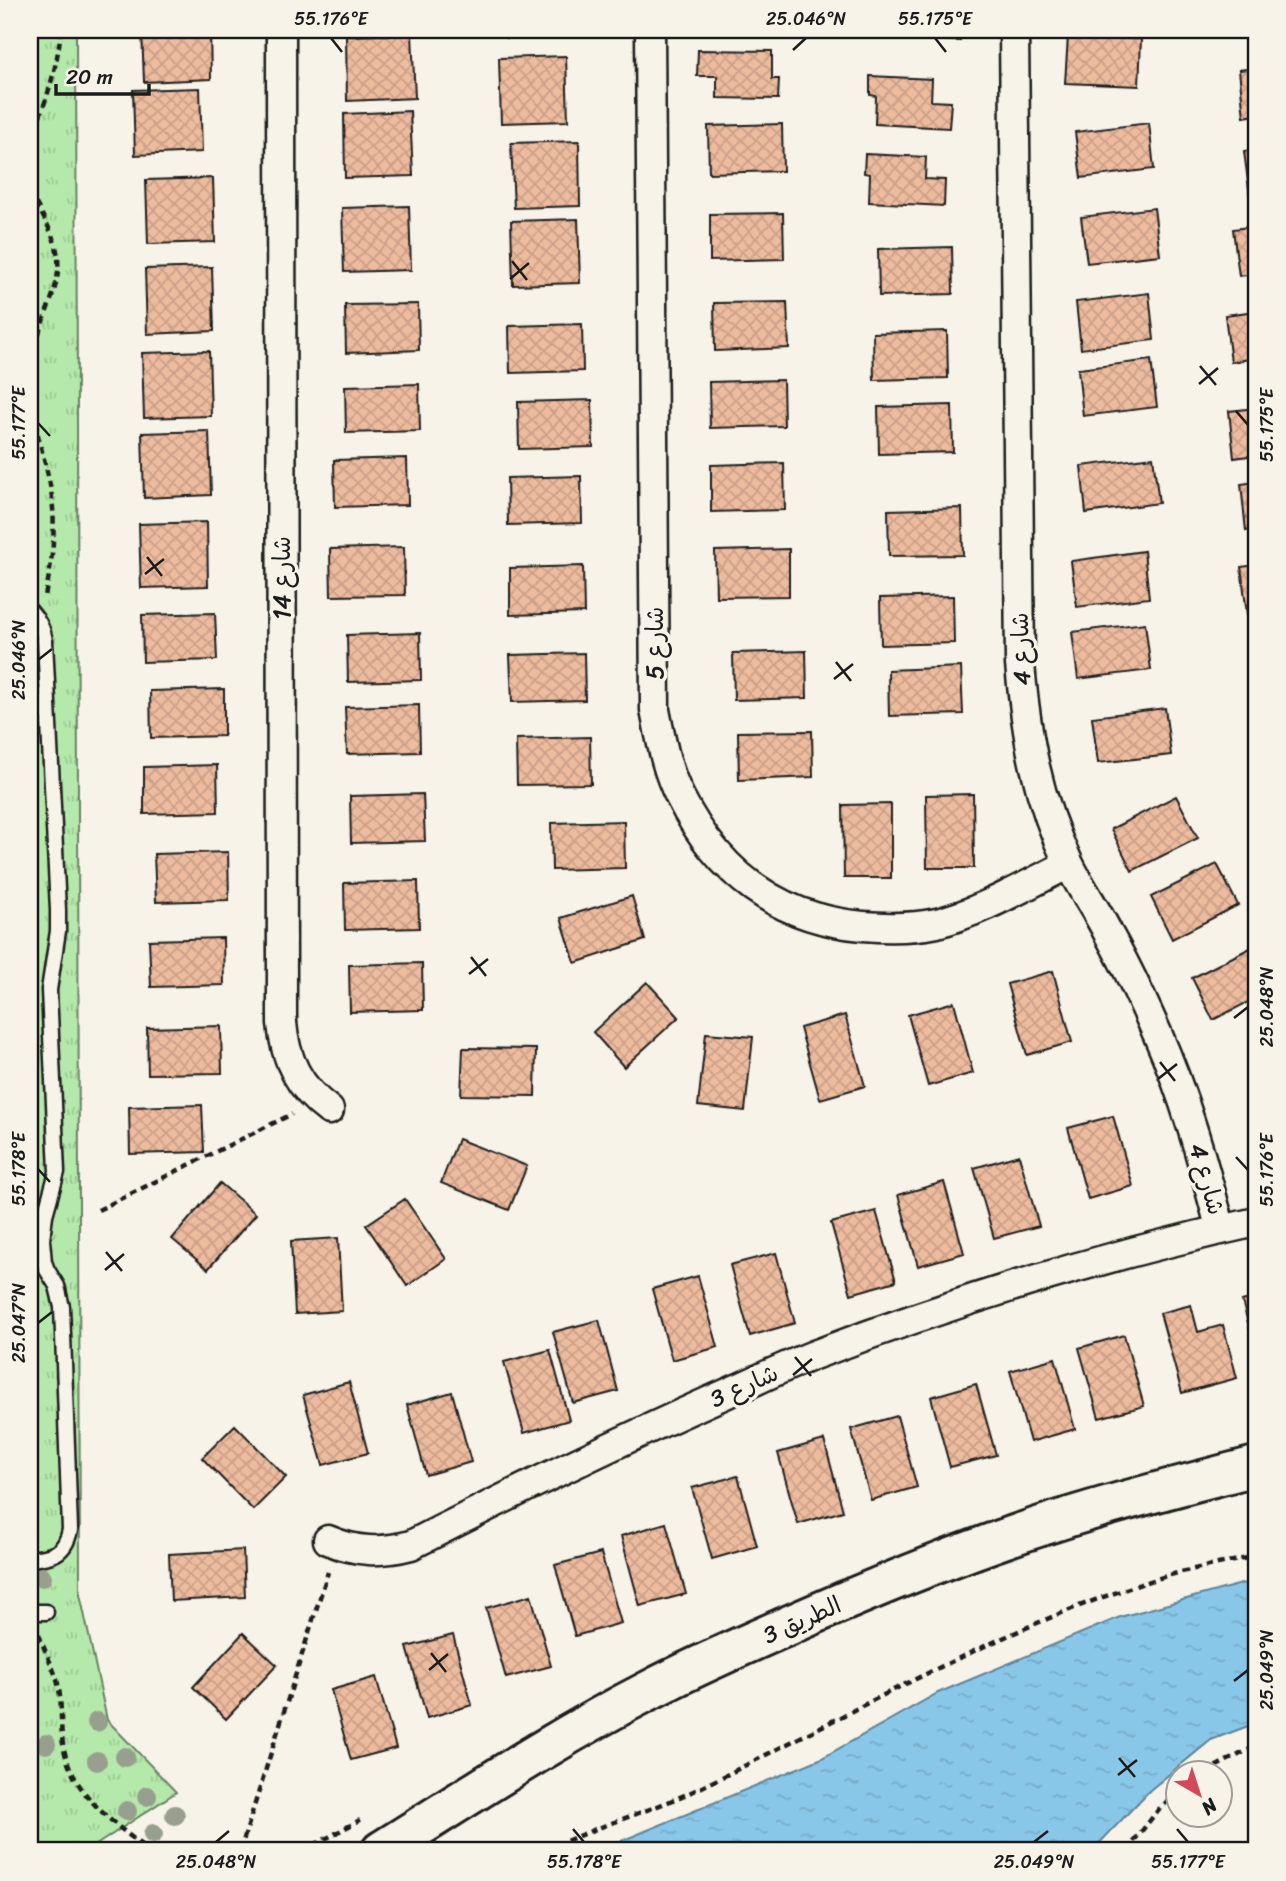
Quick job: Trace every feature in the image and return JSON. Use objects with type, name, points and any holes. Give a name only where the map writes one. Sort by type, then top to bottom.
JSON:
[{"type":"street","name":"شارع 14","points":[[281,30],[282,1023],[289,1060],[298,1077],[323,1106]]},
{"type":"street","name":"شارع 5","points":[[650,30],[655,710],[665,759],[679,795],[698,829],[722,859],[756,890],[797,913],[845,925],[891,929],[938,922],[978,908],[1069,864]]},
{"type":"street","name":"شارع 4","points":[[1014,30],[1020,664],[1024,715],[1034,766],[1049,816],[1069,864],[1108,932],[1158,1035],[1198,1142],[1221,1230]]},
{"type":"street","name":"شارع 3","points":[[332,1542],[360,1550],[377,1551],[411,1545],[555,1472],[812,1356],[1012,1286],[1114,1256],[1256,1222]]},
{"type":"street","name":"3 الطريق","points":[[381,1851],[590,1722],[711,1660],[846,1600],[993,1542],[1062,1519],[1256,1466]]},
{"type":"lane","points":[[30,1559],[55,1555],[63,1548],[70,1530],[61,1296],[47,1270],[43,1255],[44,1215],[57,1172],[49,990],[58,931],[58,910],[45,641],[43,630],[34,615]]},
{"type":"path","points":[[30,139],[51,82],[61,30]]},
{"type":"path","points":[[30,194],[52,234],[57,253],[54,293],[38,333],[31,379],[33,419],[50,486],[54,515],[50,570],[34,615]]},
{"type":"path","points":[[98,1210],[323,1106]]},
{"type":"path","points":[[240,1851],[332,1542]]},
{"type":"path","points":[[545,1851],[675,1800],[908,1683],[1053,1617],[1165,1577],[1256,1556]]},
{"type":"path","points":[[37,1612],[40,1639],[59,1686],[64,1752],[74,1778],[90,1801],[149,1851]]},
{"type":"path","points":[[1233,1758],[1256,1746]]},
{"type":"path","points":[[1126,1851],[1164,1805]]},
{"type":"green space","points":[[30,30],[76,30],[80,1594],[107,1720],[176,1792],[87,1851],[30,1851]]},
{"type":"water","points":[[1256,1580],[1256,1723],[1211,1740],[1189,1758],[1164,1758],[1164,1779],[1092,1851],[597,1851],[820,1759],[938,1693],[1120,1617]]},
{"type":"building","points":[[142,30],[210,30],[211,79],[144,82]]},
{"type":"building","points":[[507,30],[574,30],[574,35],[507,38]]},
{"type":"building","points":[[886,30],[961,30],[960,41],[886,37]]},
{"type":"building","points":[[412,34],[415,98],[347,101],[346,36]]},
{"type":"building","points":[[1068,36],[1141,39],[1139,86],[1065,83]]},
{"type":"building","points":[[698,50],[772,51],[772,79],[779,79],[778,99],[717,98],[717,76],[697,76]]},
{"type":"building","points":[[566,56],[568,121],[501,123],[499,58]]},
{"type":"building","points":[[1256,68],[1256,115],[1244,117],[1239,70]]},
{"type":"building","points":[[870,76],[932,79],[931,101],[951,102],[949,128],[875,124],[876,96],[870,95]]},
{"type":"building","points":[[200,88],[202,152],[135,155],[133,90]]},
{"type":"building","points":[[410,111],[413,176],[345,178],[344,114]]},
{"type":"building","points":[[1149,123],[1154,169],[1081,178],[1075,132]]},
{"type":"building","points":[[782,124],[783,171],[709,173],[708,126]]},
{"type":"building","points":[[579,141],[580,206],[514,208],[511,143]]},
{"type":"building","points":[[1256,149],[1256,197],[1250,197],[1244,151]]},
{"type":"building","points":[[865,154],[926,157],[925,179],[945,180],[944,206],[869,202],[870,174],[864,173]]},
{"type":"building","points":[[213,178],[215,242],[148,244],[146,180]]},
{"type":"building","points":[[409,206],[411,270],[344,272],[342,208]]},
{"type":"building","points":[[1154,208],[1160,255],[1087,263],[1081,217]]},
{"type":"building","points":[[783,213],[784,259],[710,261],[710,214]]},
{"type":"building","points":[[578,219],[580,283],[513,285],[511,221]]},
{"type":"building","points":[[1256,226],[1256,274],[1239,276],[1233,229]]},
{"type":"building","points":[[952,247],[953,294],[879,296],[878,249]]},
{"type":"building","points":[[212,267],[214,331],[147,334],[145,269]]},
{"type":"building","points":[[1149,293],[1154,340],[1081,349],[1076,302]]},
{"type":"building","points":[[787,302],[789,348],[715,351],[714,303]]},
{"type":"building","points":[[418,304],[419,350],[346,353],[345,305]]},
{"type":"building","points":[[1256,311],[1256,358],[1231,362],[1225,315]]},
{"type":"building","points":[[582,324],[583,371],[510,373],[509,326]]},
{"type":"building","points":[[947,331],[948,378],[874,380],[873,333]]},
{"type":"building","points":[[209,351],[211,416],[144,418],[142,353]]},
{"type":"building","points":[[1151,360],[1157,407],[1083,416],[1078,369]]},
{"type":"building","points":[[783,380],[784,426],[710,428],[709,382]]},
{"type":"building","points":[[419,384],[420,431],[346,433],[345,386]]},
{"type":"building","points":[[592,400],[593,447],[519,449],[518,402]]},
{"type":"building","points":[[952,405],[953,452],[879,454],[878,407]]},
{"type":"building","points":[[1256,408],[1256,455],[1234,458],[1229,411]]},
{"type":"building","points":[[209,431],[211,495],[144,498],[142,433]]},
{"type":"building","points":[[1153,457],[1159,503],[1086,513],[1081,466]]},
{"type":"building","points":[[407,458],[408,505],[335,507],[334,460]]},
{"type":"building","points":[[784,463],[785,510],[711,512],[711,465]]},
{"type":"building","points":[[581,476],[582,523],[508,525],[507,478]]},
{"type":"building","points":[[1256,482],[1256,529],[1246,531],[1241,484]]},
{"type":"building","points":[[962,508],[963,555],[889,556],[888,510]]},
{"type":"building","points":[[207,522],[208,586],[141,588],[139,524]]},
{"type":"building","points":[[404,547],[405,595],[331,596],[330,549]]},
{"type":"building","points":[[789,549],[789,596],[716,597],[715,551]]},
{"type":"building","points":[[1144,551],[1149,598],[1077,607],[1071,561]]},
{"type":"building","points":[[1256,565],[1256,613],[1247,614],[1241,567]]},
{"type":"building","points":[[583,566],[584,613],[510,615],[510,568]]},
{"type":"building","points":[[953,596],[954,643],[881,645],[880,598]]},
{"type":"building","points":[[215,613],[217,660],[143,662],[142,615]]},
{"type":"building","points":[[1145,623],[1151,670],[1078,679],[1072,632]]},
{"type":"building","points":[[420,633],[421,680],[348,682],[347,635]]},
{"type":"building","points":[[806,651],[807,698],[734,700],[733,653]]},
{"type":"building","points":[[584,653],[585,700],[512,702],[510,655]]},
{"type":"building","points":[[961,667],[963,714],[889,716],[888,670]]},
{"type":"building","points":[[224,689],[224,736],[151,738],[150,691]]},
{"type":"building","points":[[419,705],[420,752],[347,754],[345,707]]},
{"type":"building","points":[[1165,708],[1171,755],[1098,763],[1092,717]]},
{"type":"building","points":[[812,731],[813,777],[739,780],[738,732]]},
{"type":"building","points":[[590,737],[591,784],[517,785],[516,739]]},
{"type":"building","points":[[217,765],[218,812],[144,814],[144,767]]},
{"type":"building","points":[[423,794],[425,841],[351,843],[350,796]]},
{"type":"building","points":[[973,794],[974,868],[927,868],[926,795]]},
{"type":"building","points":[[1176,796],[1198,838],[1132,871],[1111,829]]},
{"type":"building","points":[[891,804],[891,878],[844,878],[843,805]]},
{"type":"building","points":[[624,821],[625,868],[552,870],[551,823]]},
{"type":"building","points":[[228,852],[229,900],[156,902],[154,854]]},
{"type":"building","points":[[1217,864],[1238,905],[1172,939],[1151,897]]},
{"type":"building","points":[[418,881],[419,928],[345,930],[344,883]]},
{"type":"building","points":[[632,896],[645,940],[575,963],[561,918]]},
{"type":"building","points":[[223,938],[224,985],[151,987],[149,940]]},
{"type":"building","points":[[1256,945],[1256,998],[1213,1020],[1192,978]]},
{"type":"building","points":[[422,963],[423,1010],[350,1012],[349,965]]},
{"type":"building","points":[[1053,971],[1072,1042],[1027,1055],[1007,984]]},
{"type":"building","points":[[647,982],[679,1017],[624,1067],[593,1032]]},
{"type":"building","points":[[954,1002],[973,1073],[928,1086],[908,1015]]},
{"type":"building","points":[[845,1015],[865,1086],[820,1099],[800,1028]]},
{"type":"building","points":[[221,1026],[222,1073],[148,1074],[147,1028]]},
{"type":"building","points":[[706,1033],[753,1037],[745,1111],[698,1106]]},
{"type":"building","points":[[463,1048],[536,1049],[535,1096],[461,1095]]},
{"type":"building","points":[[1250,1098],[1256,1098],[1256,1172],[1250,1172]]},
{"type":"building","points":[[202,1105],[204,1152],[130,1154],[129,1107]]},
{"type":"building","points":[[1113,1116],[1133,1186],[1088,1199],[1068,1128]]},
{"type":"building","points":[[458,1139],[527,1166],[509,1210],[441,1183]]},
{"type":"building","points":[[1019,1155],[1039,1226],[994,1238],[974,1168]]},
{"type":"building","points":[[944,1182],[964,1253],[918,1266],[898,1195]]},
{"type":"building","points":[[220,1183],[256,1214],[208,1269],[172,1239]]},
{"type":"building","points":[[405,1199],[446,1259],[407,1286],[366,1225]]},
{"type":"building","points":[[876,1211],[896,1281],[851,1294],[831,1223]]},
{"type":"building","points":[[338,1238],[342,1311],[295,1314],[291,1241]]},
{"type":"building","points":[[776,1253],[795,1323],[750,1336],[730,1265]]},
{"type":"building","points":[[698,1276],[718,1347],[672,1360],[652,1289]]},
{"type":"building","points":[[1256,1297],[1256,1352],[1242,1301]]},
{"type":"building","points":[[1191,1305],[1198,1332],[1223,1325],[1237,1378],[1182,1393],[1160,1313]]},
{"type":"building","points":[[599,1320],[618,1391],[573,1403],[553,1332]]},
{"type":"building","points":[[1124,1335],[1144,1406],[1099,1418],[1079,1348]]},
{"type":"building","points":[[550,1350],[569,1420],[524,1433],[504,1362]]},
{"type":"building","points":[[1055,1358],[1075,1429],[1030,1442],[1010,1371]]},
{"type":"building","points":[[349,1382],[368,1453],[323,1465],[303,1395]]},
{"type":"building","points":[[976,1384],[996,1455],[950,1467],[931,1397]]},
{"type":"building","points":[[452,1392],[471,1462],[426,1475],[407,1405]]},
{"type":"building","points":[[897,1416],[917,1487],[871,1500],[851,1429]]},
{"type":"building","points":[[235,1425],[286,1477],[253,1510],[202,1458]]},
{"type":"building","points":[[824,1440],[843,1511],[798,1524],[778,1453]]},
{"type":"building","points":[[738,1476],[757,1546],[712,1559],[692,1488]]},
{"type":"building","points":[[666,1523],[686,1594],[640,1606],[621,1536]]},
{"type":"building","points":[[243,1550],[245,1597],[171,1601],[169,1554]]},
{"type":"building","points":[[601,1553],[621,1623],[575,1636],[555,1565]]},
{"type":"building","points":[[531,1595],[551,1666],[506,1678],[486,1608]]},
{"type":"building","points":[[243,1633],[277,1665],[226,1719],[193,1687]]},
{"type":"building","points":[[453,1635],[472,1705],[427,1718],[407,1647]]},
{"type":"building","points":[[376,1677],[396,1748],[351,1760],[331,1690]]}]
